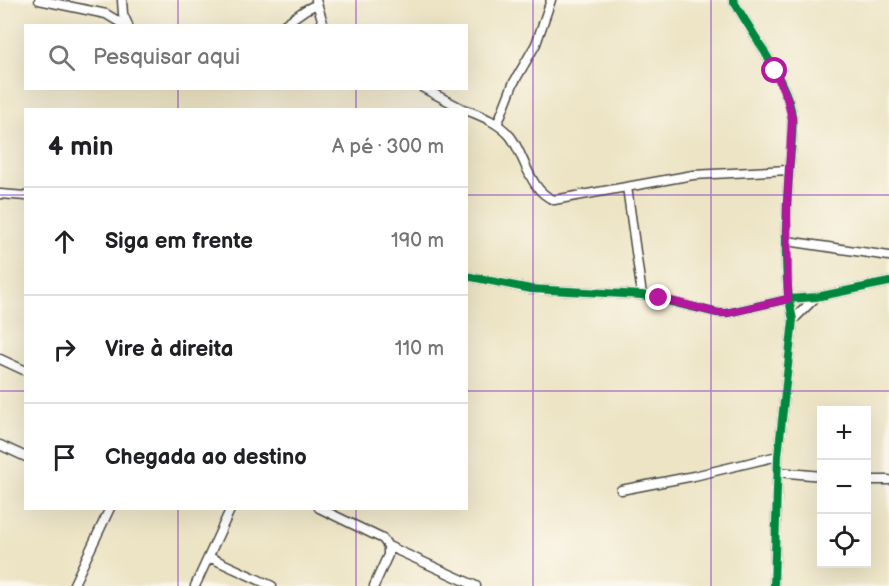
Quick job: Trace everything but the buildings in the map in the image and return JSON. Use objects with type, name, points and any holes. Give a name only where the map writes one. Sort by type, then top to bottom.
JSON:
[{"type":"street","points":[[39,0],[106,14],[124,24]]},
{"type":"street","points":[[122,0],[126,24]]},
{"type":"street","points":[[497,125],[513,84],[536,44],[551,0]]},
{"type":"street","points":[[733,0],[775,71],[791,109],[787,241],[788,299],[793,320],[778,456],[774,586]]},
{"type":"street","points":[[285,24],[316,2],[323,24]]},
{"type":"street","points":[[427,90],[462,108]]},
{"type":"street","points":[[468,111],[497,125],[512,138],[525,167],[540,190],[549,199],[558,201],[715,172],[789,170]]},
{"type":"street","points":[[627,187],[642,295]]},
{"type":"street","points":[[0,194],[24,196]]},
{"type":"street","points":[[787,241],[889,256]]},
{"type":"street","points":[[468,276],[531,288],[642,295],[718,313],[889,282]]},
{"type":"street","points":[[793,320],[816,297]]},
{"type":"street","points":[[0,359],[24,370]]},
{"type":"street","points":[[0,445],[24,455]]},
{"type":"street","points":[[621,490],[778,456]]},
{"type":"street","points":[[778,472],[817,476]]},
{"type":"street","points":[[871,480],[889,480]]},
{"type":"street","points":[[73,586],[109,510]]},
{"type":"street","points":[[195,586],[230,510]]},
{"type":"street","points":[[323,510],[383,539],[388,546],[476,586]]},
{"type":"street","points":[[374,586],[388,555],[388,546]]},
{"type":"street","points":[[209,557],[272,586]]},
{"type":"cycle path","points":[[733,0],[781,83],[792,117],[786,247],[787,284],[793,320],[778,456],[774,586]]},
{"type":"cycle path","points":[[468,276],[531,289],[642,295],[718,313],[889,282]]},
{"type":"route","points":[[659,298],[718,313],[788,299],[787,203],[792,119],[791,109],[775,71]]}]
